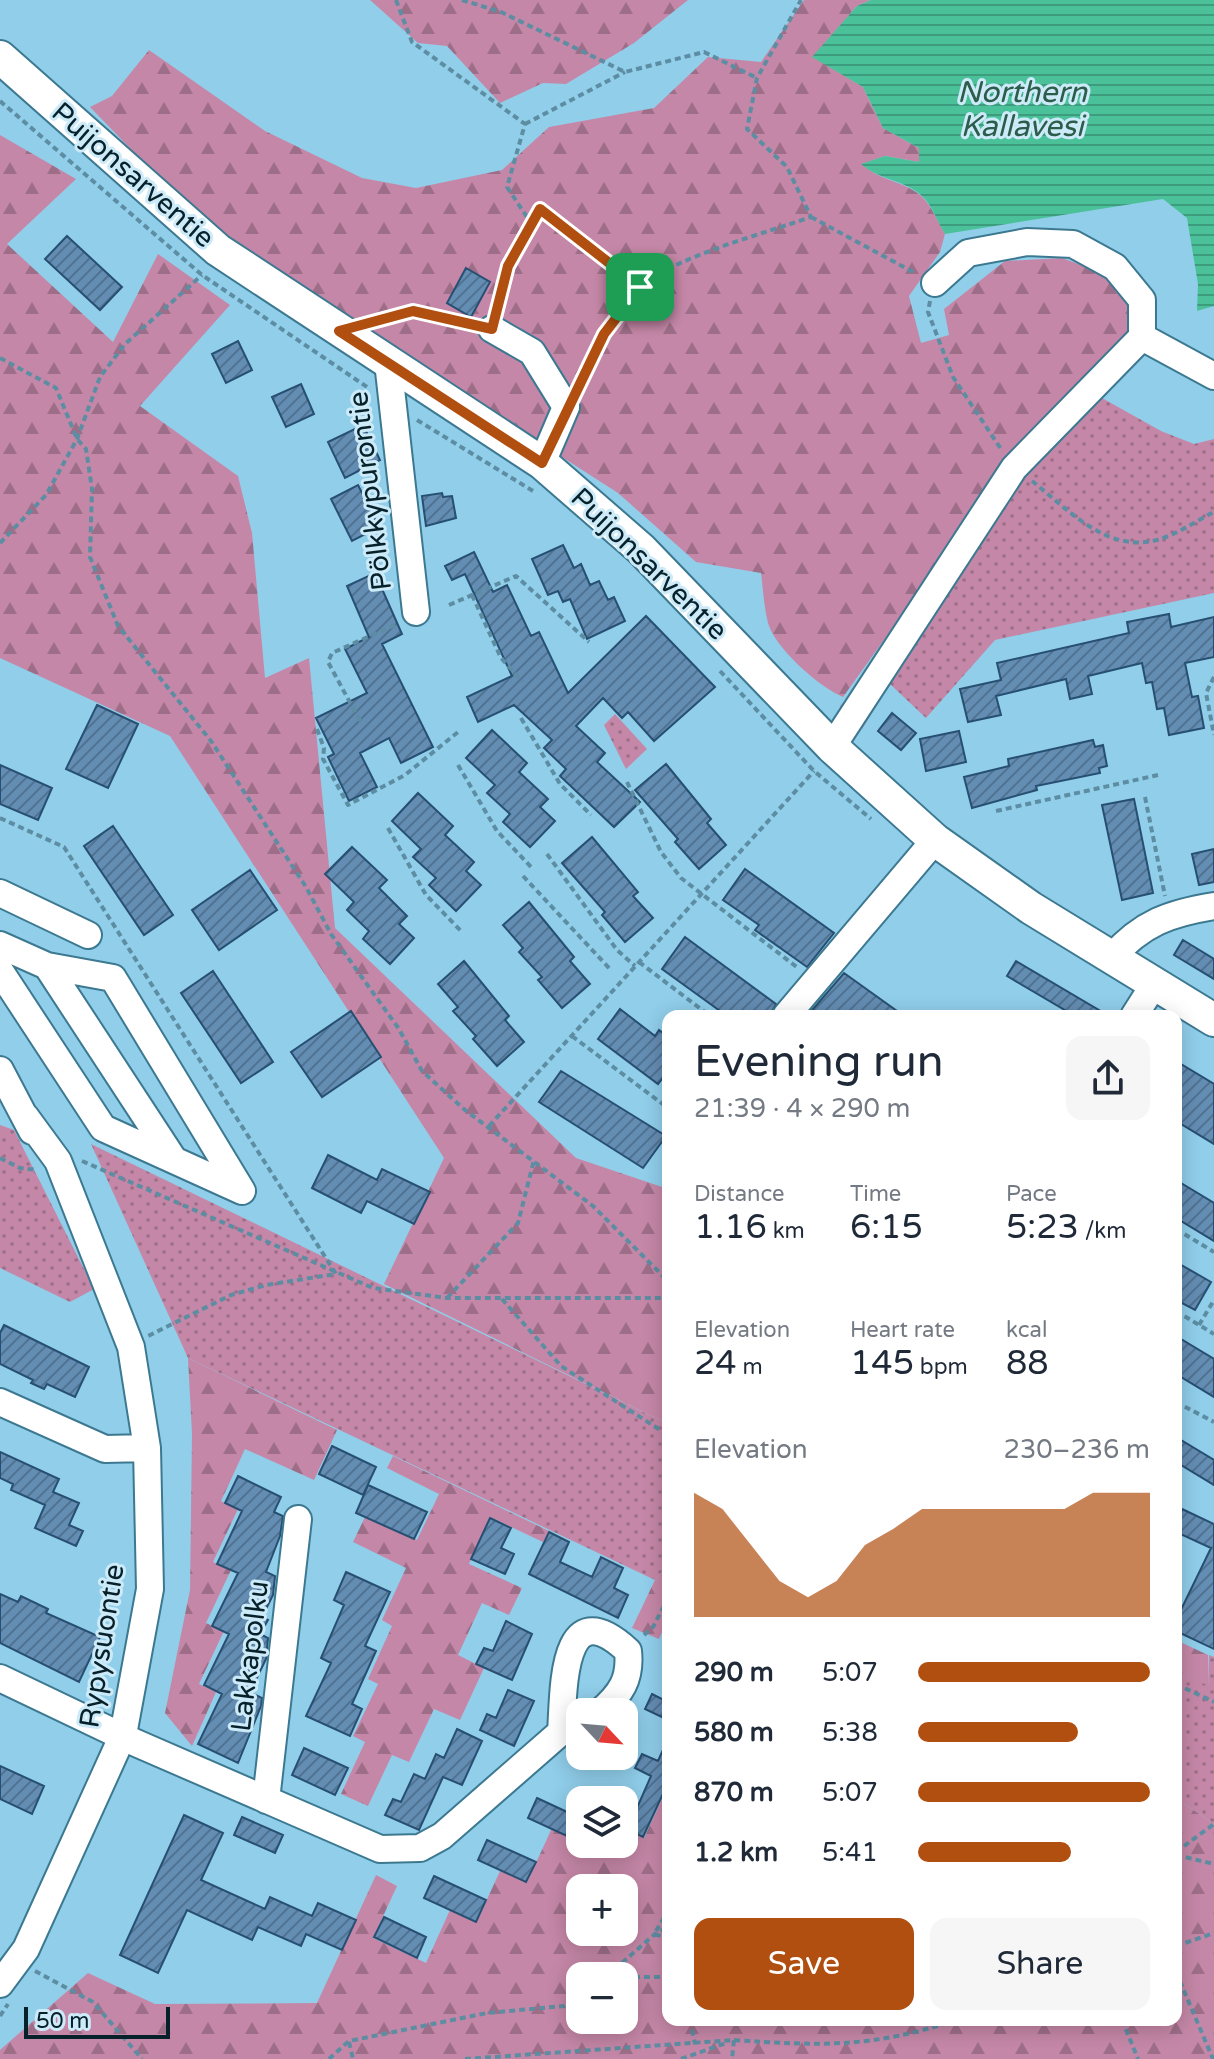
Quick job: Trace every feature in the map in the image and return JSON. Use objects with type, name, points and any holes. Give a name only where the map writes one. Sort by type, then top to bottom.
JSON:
[{"type":"main road","name":"Puijonsarventie","points":[[0,57],[218,250],[542,463],[641,549],[823,759],[1031,908],[1214,1020]]},
{"type":"street","points":[[823,759],[1014,468],[1142,337],[1142,300],[1115,267],[1073,244],[1027,242],[968,253],[935,283]]},
{"type":"street","points":[[492,329],[532,352],[566,407],[542,463]]},
{"type":"street","points":[[1142,337],[1214,376]]},
{"type":"street","name":"Pölkkypurontie","points":[[388,362],[410,616]]},
{"type":"street","points":[[791,1010],[935,840]]},
{"type":"street","points":[[0,893],[88,935]]},
{"type":"street","points":[[1112,957],[1130,936],[1169,914],[1214,906]]},
{"type":"street","points":[[0,945],[47,966],[113,978],[242,1191],[103,1128],[0,971]]},
{"type":"street","points":[[47,966],[174,1160]]},
{"type":"street","points":[[1138,1010],[1155,983]]},
{"type":"street","name":"Rypysuontie","points":[[0,1070],[75,1205],[131,1347],[147,1448],[150,1589],[123,1735],[14,1977]]},
{"type":"street","points":[[0,1402],[105,1449],[147,1448]]},
{"type":"street","name":"Lakkapolku","points":[[266,1800],[298,1519]]},
{"type":"street","points":[[566,1698],[563,1678],[573,1645],[578,1639],[595,1632],[614,1638],[628,1651],[626,1682],[612,1698]]},
{"type":"street","points":[[0,1678],[380,1849],[420,1848],[442,1836],[566,1732]]},
{"type":"path","points":[[396,0],[412,42],[525,124]]},
{"type":"path","points":[[462,0],[501,12],[625,72]]},
{"type":"path","points":[[801,0],[757,78],[747,129],[787,167],[811,217],[935,283]]},
{"type":"path","points":[[532,224],[507,187],[525,124],[625,72],[704,52],[757,78]]},
{"type":"path","points":[[0,101],[202,275],[393,405],[543,499]]},
{"type":"path","points":[[339,331],[413,311],[492,329],[508,266],[540,209],[640,287]]},
{"type":"path","points":[[566,407],[604,334],[640,287],[695,258],[811,217]]},
{"type":"path","points":[[0,543],[46,495],[77,439],[100,377],[125,344],[202,275]]},
{"type":"path","points":[[0,358],[56,388],[77,439],[86,449],[92,489],[90,557],[118,626],[211,741],[306,887],[331,934],[399,1029],[422,1071],[488,1127],[593,1206],[662,1275]]},
{"type":"path","points":[[449,605],[516,576],[589,642]]},
{"type":"path","points":[[472,595],[501,658],[523,682]]},
{"type":"path","points":[[360,721],[328,662],[332,653],[410,616]]},
{"type":"path","points":[[713,664],[823,759],[878,824]]},
{"type":"path","points":[[1214,677],[1206,693],[1214,735]]},
{"type":"path","points":[[521,718],[560,784],[591,815]]},
{"type":"path","points":[[317,729],[324,748],[323,759],[348,805],[405,775],[458,732]]},
{"type":"path","points":[[488,1127],[823,759]]},
{"type":"path","points":[[458,765],[497,831],[532,868]]},
{"type":"path","points":[[996,811],[1158,775]]},
{"type":"path","points":[[627,782],[661,852],[701,895],[815,981]]},
{"type":"path","points":[[1145,797],[1169,914]]},
{"type":"path","points":[[0,818],[64,847],[336,1274]]},
{"type":"path","points":[[388,828],[426,895],[461,931]]},
{"type":"path","points":[[547,854],[617,950],[702,1010]]},
{"type":"path","points":[[523,876],[610,969]]},
{"type":"path","points":[[572,1036],[662,1104]]},
{"type":"path","points":[[0,1158],[34,1172],[68,1156],[373,1288],[447,1298],[662,1298]]},
{"type":"path","points":[[447,1298],[518,1223],[534,1160]]},
{"type":"path","points":[[1182,1233],[1214,1252]]},
{"type":"path","points":[[142,1339],[231,1295],[336,1274]]},
{"type":"path","points":[[502,1299],[561,1366],[662,1431]]},
{"type":"path","points":[[1199,1325],[1214,1300]]},
{"type":"path","points":[[1182,1315],[1214,1334]]},
{"type":"path","points":[[1182,1405],[1214,1422]]},
{"type":"path","points":[[628,1651],[653,1627],[662,1610]]},
{"type":"path","points":[[1182,1687],[1214,1702]]},
{"type":"path","points":[[1182,1848],[1214,1824]]},
{"type":"path","points":[[1182,1855],[1214,1864]]},
{"type":"path","points":[[655,1934],[662,1922]]},
{"type":"path","points":[[623,1962],[662,1930]]},
{"type":"path","points":[[1182,1944],[1214,1933]]},
{"type":"path","points":[[655,1934],[662,1937]]},
{"type":"path","points":[[0,2016],[14,1977],[40,1957]]},
{"type":"path","points":[[14,1977],[93,2002],[142,2059]]},
{"type":"path","points":[[638,1977],[662,1977]]},
{"type":"path","points":[[1182,1986],[1213,2059]]},
{"type":"path","points":[[329,2059],[349,2041],[487,2013],[566,2005]]},
{"type":"path","points":[[691,2026],[695,2044]]},
{"type":"path","points":[[465,2059],[734,2040],[801,2046],[879,2042],[935,2026]]},
{"type":"path","points":[[1124,2026],[1138,2059]]},
{"type":"path","points":[[681,2059],[734,2040]]},
{"type":"path","points":[[732,2059],[734,2040]]},
{"type":"path","points":[[349,2041],[353,2059]]},
{"type":"green space","points":[[370,0],[688,0],[634,43],[566,84],[543,83],[500,103],[447,46],[418,43]]},
{"type":"green space","points":[[804,0],[871,0],[857,6],[813,57],[863,87],[883,128],[919,148],[919,162],[885,156],[862,164],[875,174],[920,195],[945,234],[940,252],[909,296],[921,343],[949,335],[944,309],[1005,261],[1062,258],[1103,273],[1128,299],[1133,330],[1008,467],[843,697],[811,676],[779,644],[768,623],[761,573],[696,562],[618,493],[210,231],[90,107],[112,96],[149,50],[265,131],[362,178],[416,188],[502,170],[549,127],[654,108],[708,57],[761,62]]},
{"type":"green space","points":[[0,135],[76,179],[7,244],[113,342],[158,254],[230,305],[140,406],[238,476],[252,533],[265,678],[309,658],[335,928],[576,1158],[662,1187],[662,1421],[384,1284],[444,1158],[170,736],[0,658]]},
{"type":"green space","points":[[1102,398],[1161,431],[1194,444],[1214,439],[1214,593],[995,640],[926,718],[890,684],[862,729],[840,706],[921,632],[975,540],[1037,459]]},
{"type":"green space","points":[[615,714],[647,749],[626,769],[604,725]]},
{"type":"green space","points":[[0,1125],[14,1130],[94,1289],[70,1302],[0,1268]]},
{"type":"green space","points":[[91,1144],[662,1421],[662,1572],[655,1580],[188,1358]]},
{"type":"green space","points":[[188,1358],[337,1430],[314,1480],[245,1449],[221,1501],[238,1509],[213,1562],[231,1570],[206,1623],[224,1631],[199,1684],[216,1692],[192,1746],[165,1713],[190,1590],[192,1434]]},
{"type":"green space","points":[[393,1456],[549,1531],[543,1542],[490,1517],[469,1564],[522,1588],[509,1615],[482,1603],[458,1655],[484,1668],[460,1720],[434,1709],[409,1762],[392,1755],[368,1806],[341,1794],[365,1742],[353,1736],[378,1684],[368,1679],[392,1626],[382,1620],[406,1568],[353,1542],[365,1517],[417,1540],[439,1494],[387,1468]]},
{"type":"green space","points":[[662,1572],[662,1632],[659,1639],[632,1628]]},
{"type":"green space","points":[[1182,1643],[1208,1655],[1209,1686],[1182,1674]]},
{"type":"green space","points":[[1209,1655],[1214,1657],[1214,1824],[1182,1802],[1182,1674],[1209,1685]]},
{"type":"green space","points":[[662,1799],[662,2026],[1182,2026],[1182,1802],[1214,1824],[1214,2059],[0,2059],[0,2050],[88,1973],[155,2004],[317,2003],[376,1875],[397,1886],[373,1938],[426,1963],[450,1910],[477,1921],[501,1869],[528,1880],[552,1828],[566,1832],[566,1858],[638,1858],[638,1835],[644,1838]]},
{"type":"water","name":"Northern Kallavesi","points":[[871,0],[1214,0],[1214,306],[1197,311],[1198,284],[1187,218],[1163,199],[945,234],[922,196],[861,164],[885,156],[919,162],[919,148],[883,128],[863,87],[812,57],[857,6]]},
{"type":"building","points":[[67,236],[122,287],[100,310],[45,259]]},
{"type":"building","points":[[466,268],[490,282],[471,317],[447,303]]},
{"type":"building","points":[[238,341],[252,370],[226,383],[212,354]]},
{"type":"building","points":[[301,384],[314,414],[286,427],[272,397]]},
{"type":"building","points":[[363,425],[380,460],[345,478],[328,442]]},
{"type":"building","points":[[358,485],[379,527],[352,541],[331,499]]},
{"type":"building","points":[[442,493],[443,497],[452,496],[456,518],[426,526],[422,496]]},
{"type":"building","points":[[563,545],[574,568],[581,564],[590,585],[599,581],[608,600],[614,597],[625,621],[587,639],[570,599],[563,602],[558,591],[548,595],[532,559]]},
{"type":"building","points":[[474,552],[493,592],[507,585],[531,636],[539,632],[568,693],[646,616],[715,687],[654,741],[628,712],[622,718],[603,698],[576,726],[605,753],[597,762],[640,802],[614,827],[560,776],[566,769],[544,748],[552,740],[514,705],[478,722],[467,697],[512,676],[465,574],[452,580],[445,566]]},
{"type":"building","points":[[375,573],[402,634],[382,644],[433,747],[401,763],[389,738],[360,753],[377,787],[349,801],[328,757],[334,754],[316,718],[367,693],[345,649],[369,637],[347,586]]},
{"type":"building","points":[[1169,614],[1171,627],[1214,617],[1214,657],[1185,663],[1192,697],[1198,696],[1204,728],[1169,735],[1164,708],[1157,709],[1152,682],[1146,683],[1142,663],[1088,676],[1092,694],[1070,699],[1066,679],[996,696],[1001,715],[968,722],[960,689],[1001,680],[997,663],[1129,633],[1127,622]]},
{"type":"building","points":[[97,705],[138,724],[108,788],[66,769]]},
{"type":"building","points":[[892,713],[916,733],[901,750],[878,731]]},
{"type":"building","points":[[492,730],[527,763],[519,772],[548,799],[540,807],[555,821],[530,847],[503,822],[510,814],[487,793],[495,785],[466,758]]},
{"type":"building","points":[[959,731],[966,762],[926,771],[920,739]]},
{"type":"building","points":[[1093,740],[1095,747],[1103,745],[1107,766],[1099,768],[1100,773],[1036,786],[1037,790],[972,808],[964,777],[1009,766],[1008,759]]},
{"type":"building","points":[[666,764],[711,819],[707,823],[726,845],[699,869],[675,842],[678,839],[635,790]]},
{"type":"building","points":[[0,765],[52,788],[38,820],[0,804]]},
{"type":"building","points":[[418,793],[453,826],[445,835],[474,862],[466,871],[481,885],[456,911],[429,885],[436,878],[413,857],[421,849],[392,821]]},
{"type":"building","points":[[1134,799],[1153,893],[1122,900],[1102,805]]},
{"type":"building","points":[[113,826],[173,915],[144,935],[84,846]]},
{"type":"building","points":[[592,837],[638,892],[633,896],[653,918],[625,942],[602,915],[605,912],[562,863]]},
{"type":"building","points":[[352,847],[387,880],[379,888],[407,916],[399,924],[414,938],[390,964],[363,939],[369,931],[347,910],[354,902],[325,874]]},
{"type":"building","points":[[1214,849],[1214,882],[1199,885],[1192,854]]},
{"type":"building","points":[[745,869],[834,933],[807,967],[755,930],[759,925],[723,900]]},
{"type":"building","points":[[250,870],[277,910],[219,950],[192,910]]},
{"type":"building","points":[[529,902],[574,957],[570,961],[590,984],[562,1008],[538,980],[542,977],[519,952],[523,948],[503,925]]},
{"type":"building","points":[[685,937],[776,1004],[773,1010],[719,1010],[662,969]]},
{"type":"building","points":[[1183,940],[1214,959],[1214,979],[1174,955]]},
{"type":"building","points":[[464,961],[509,1016],[505,1020],[524,1042],[497,1066],[473,1039],[476,1036],[453,1011],[458,1007],[438,984]]},
{"type":"building","points":[[1016,961],[1099,1010],[1065,1010],[1007,976]]},
{"type":"building","points":[[213,971],[273,1062],[241,1083],[181,993]]},
{"type":"building","points":[[844,973],[896,1010],[812,1010]]},
{"type":"building","points":[[620,1009],[655,1036],[659,1030],[662,1032],[662,1079],[658,1084],[598,1039]]},
{"type":"building","points":[[351,1011],[381,1057],[322,1097],[291,1052]]},
{"type":"building","points":[[1182,1065],[1214,1084],[1214,1144],[1182,1125]]},
{"type":"building","points":[[561,1071],[662,1134],[662,1142],[643,1168],[539,1102]]},
{"type":"building","points":[[328,1155],[377,1180],[382,1169],[430,1192],[414,1224],[367,1201],[361,1213],[312,1188]]},
{"type":"building","points":[[1182,1184],[1214,1203],[1214,1241],[1182,1222]]},
{"type":"building","points":[[1182,1265],[1211,1282],[1195,1310],[1182,1303]]},
{"type":"building","points":[[4,1325],[89,1367],[75,1397],[47,1384],[44,1389],[0,1364],[0,1333]]},
{"type":"building","points":[[1182,1340],[1214,1359],[1214,1397],[1182,1378]]},
{"type":"building","points":[[1182,1441],[1214,1460],[1214,1485],[1182,1466]]},
{"type":"building","points":[[332,1446],[376,1467],[363,1495],[319,1474]]},
{"type":"building","points":[[0,1452],[59,1479],[53,1492],[79,1503],[69,1525],[83,1531],[76,1546],[35,1528],[45,1505],[11,1490],[13,1484],[0,1478]]},
{"type":"building","points":[[238,1476],[281,1497],[274,1512],[283,1516],[280,1536],[266,1572],[275,1576],[273,1595],[262,1617],[268,1620],[260,1634],[268,1638],[266,1659],[250,1692],[262,1698],[261,1706],[238,1763],[198,1744],[222,1694],[204,1685],[229,1634],[212,1626],[238,1573],[217,1564],[242,1511],[225,1503]]},
{"type":"building","points":[[368,1485],[427,1512],[414,1539],[356,1513]]},
{"type":"building","points":[[1182,1509],[1214,1524],[1214,1649],[1182,1634],[1182,1608],[1211,1548],[1182,1535]]},
{"type":"building","points":[[490,1518],[511,1528],[501,1548],[514,1554],[505,1574],[471,1559]]},
{"type":"building","points":[[549,1532],[569,1542],[560,1562],[592,1577],[601,1557],[623,1568],[614,1588],[628,1595],[618,1618],[529,1574]]},
{"type":"building","points":[[346,1572],[390,1592],[365,1646],[376,1651],[352,1704],[362,1709],[350,1736],[306,1716],[331,1663],[321,1658],[344,1605],[334,1600]]},
{"type":"building","points":[[0,1594],[18,1602],[21,1596],[48,1609],[46,1613],[100,1637],[79,1682],[0,1643]]},
{"type":"building","points":[[506,1621],[532,1634],[512,1680],[476,1664],[484,1648],[493,1651]]},
{"type":"building","points":[[508,1690],[534,1701],[514,1746],[480,1730],[487,1714],[496,1718]]},
{"type":"building","points":[[652,1694],[662,1699],[662,1717],[645,1709]]},
{"type":"building","points":[[457,1729],[482,1741],[462,1785],[443,1777],[419,1830],[385,1815],[393,1799],[401,1802],[414,1774],[425,1779],[436,1754],[444,1758]]},
{"type":"building","points":[[304,1748],[348,1768],[335,1795],[292,1775]]},
{"type":"building","points":[[662,1752],[662,1796],[643,1837],[638,1835],[638,1806],[651,1776],[638,1770],[642,1754],[658,1761]]},
{"type":"building","points":[[0,1766],[44,1786],[32,1814],[0,1799]]},
{"type":"building","points":[[537,1798],[566,1811],[566,1836],[528,1818]]},
{"type":"building","points":[[184,1815],[223,1833],[201,1880],[265,1909],[270,1897],[312,1916],[318,1903],[356,1920],[342,1950],[306,1934],[301,1946],[258,1927],[252,1940],[187,1910],[158,1973],[120,1955]]},
{"type":"building","points":[[242,1817],[283,1835],[275,1853],[234,1835]]},
{"type":"building","points":[[487,1840],[536,1862],[526,1882],[478,1860]]},
{"type":"building","points":[[434,1876],[486,1900],[476,1922],[424,1898]]},
{"type":"building","points":[[384,1917],[426,1937],[417,1958],[374,1937]]},
{"type":"route","points":[[540,209],[640,287],[604,334],[566,407],[542,463],[339,331],[413,311],[492,329],[508,266],[540,209]]}]
